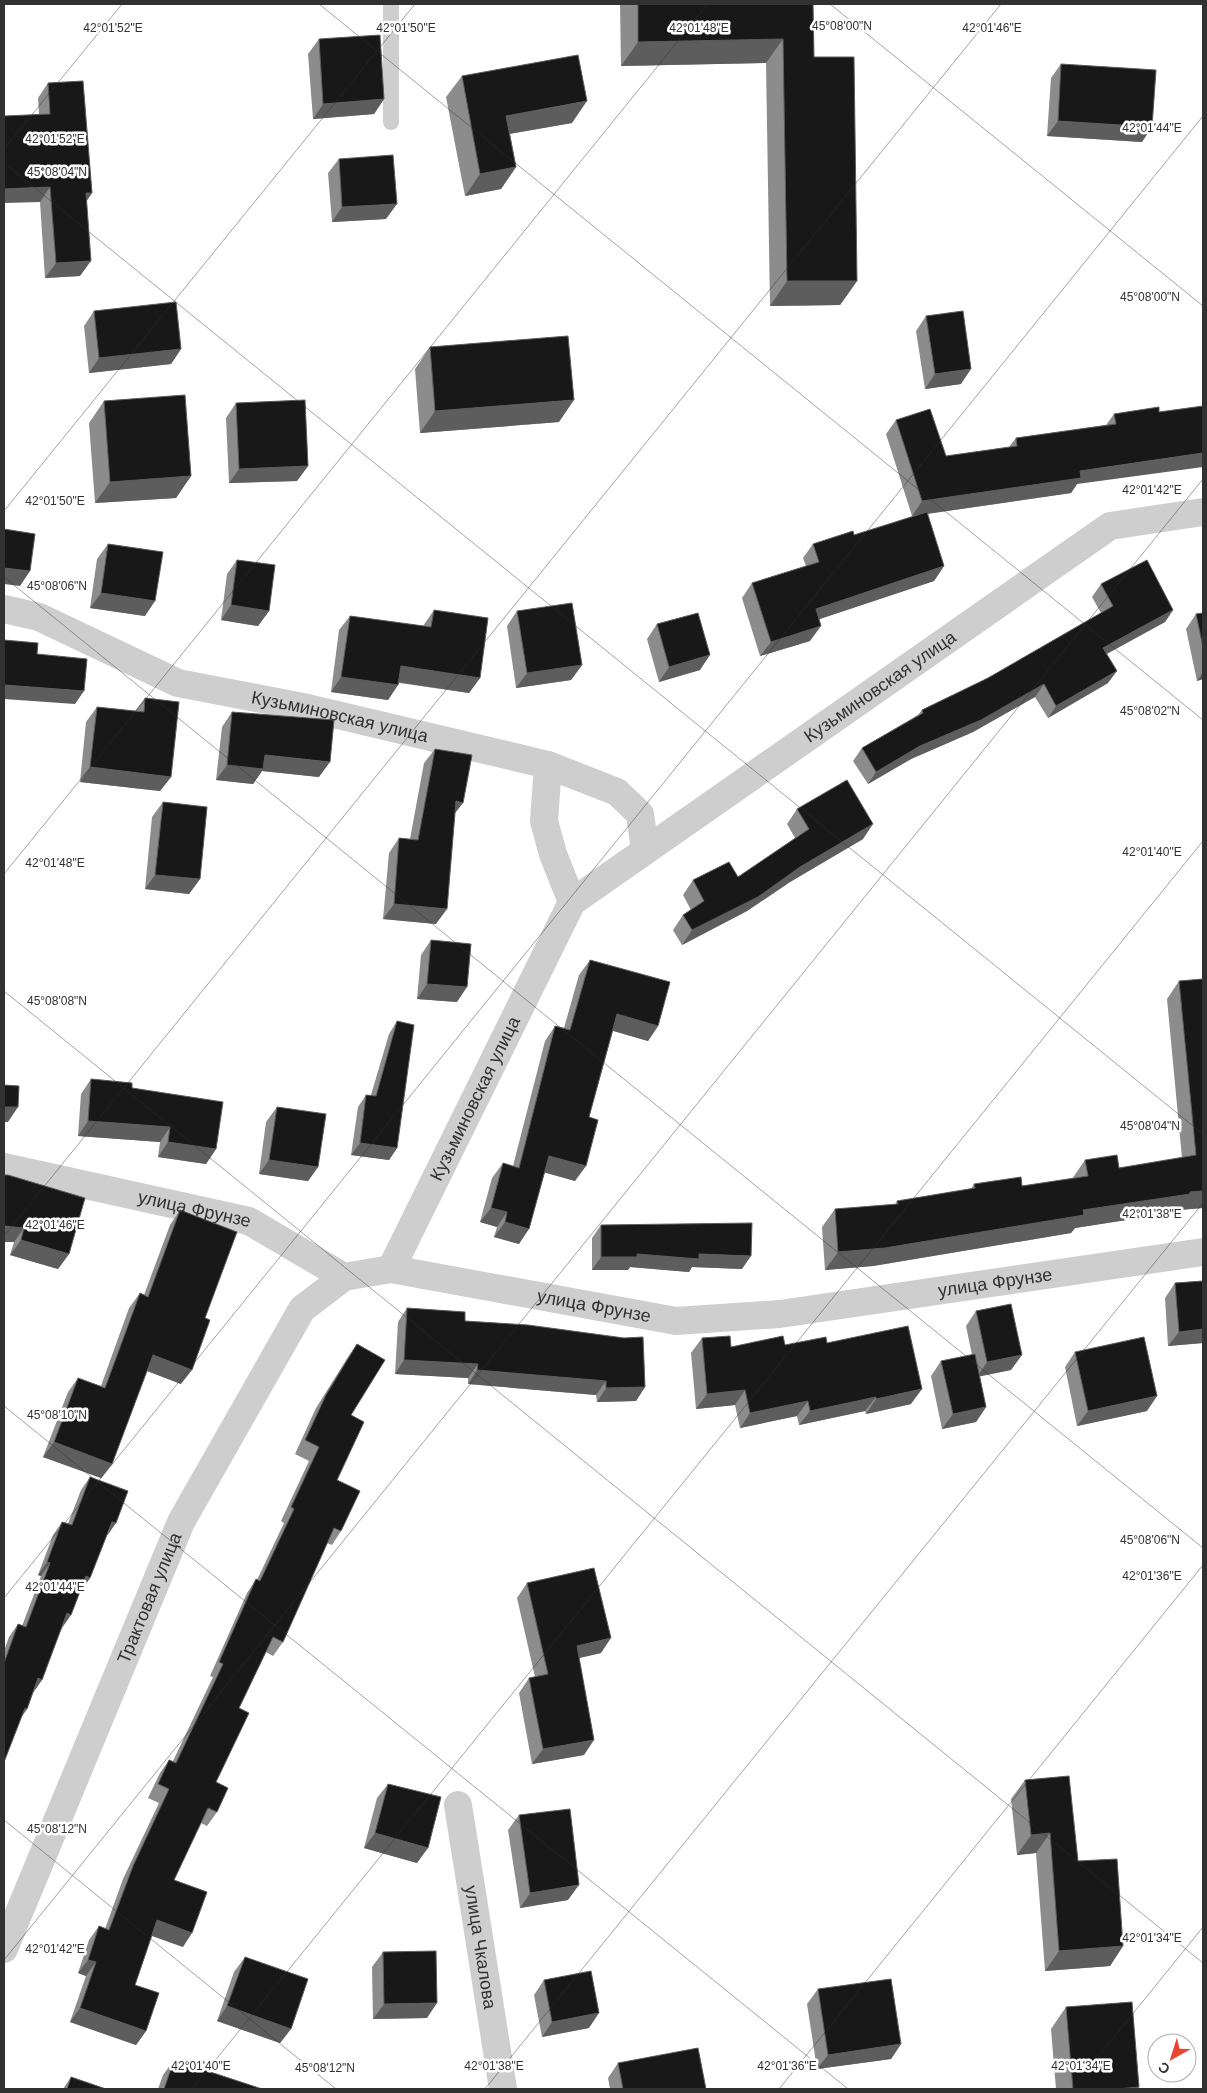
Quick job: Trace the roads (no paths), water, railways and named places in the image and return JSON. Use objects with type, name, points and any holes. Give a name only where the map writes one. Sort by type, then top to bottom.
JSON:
[{"type":"street","name":"Кузьминовская улица","points":[[391,1269],[572,902],[1110,526],[1203,512]]},
{"type":"street","name":"Кузьминовская улица","points":[[4,609],[39,617],[178,683],[308,708],[548,765],[618,792],[640,814],[645,850]]},
{"type":"street","points":[[548,765],[544,821],[553,854],[572,902]]},
{"type":"street","name":"улица Фрунзе","points":[[4,1167],[249,1221],[344,1277],[391,1269],[676,1321],[780,1314],[1203,1252]]},
{"type":"street","name":"Трактовая улица","points":[[4,1949],[181,1522],[302,1309],[344,1277]]},
{"type":"street","name":"улица Чкалова","points":[[458,1805],[503,2089]]},
{"type":"lane","points":[[390,122],[391,4]]}]
